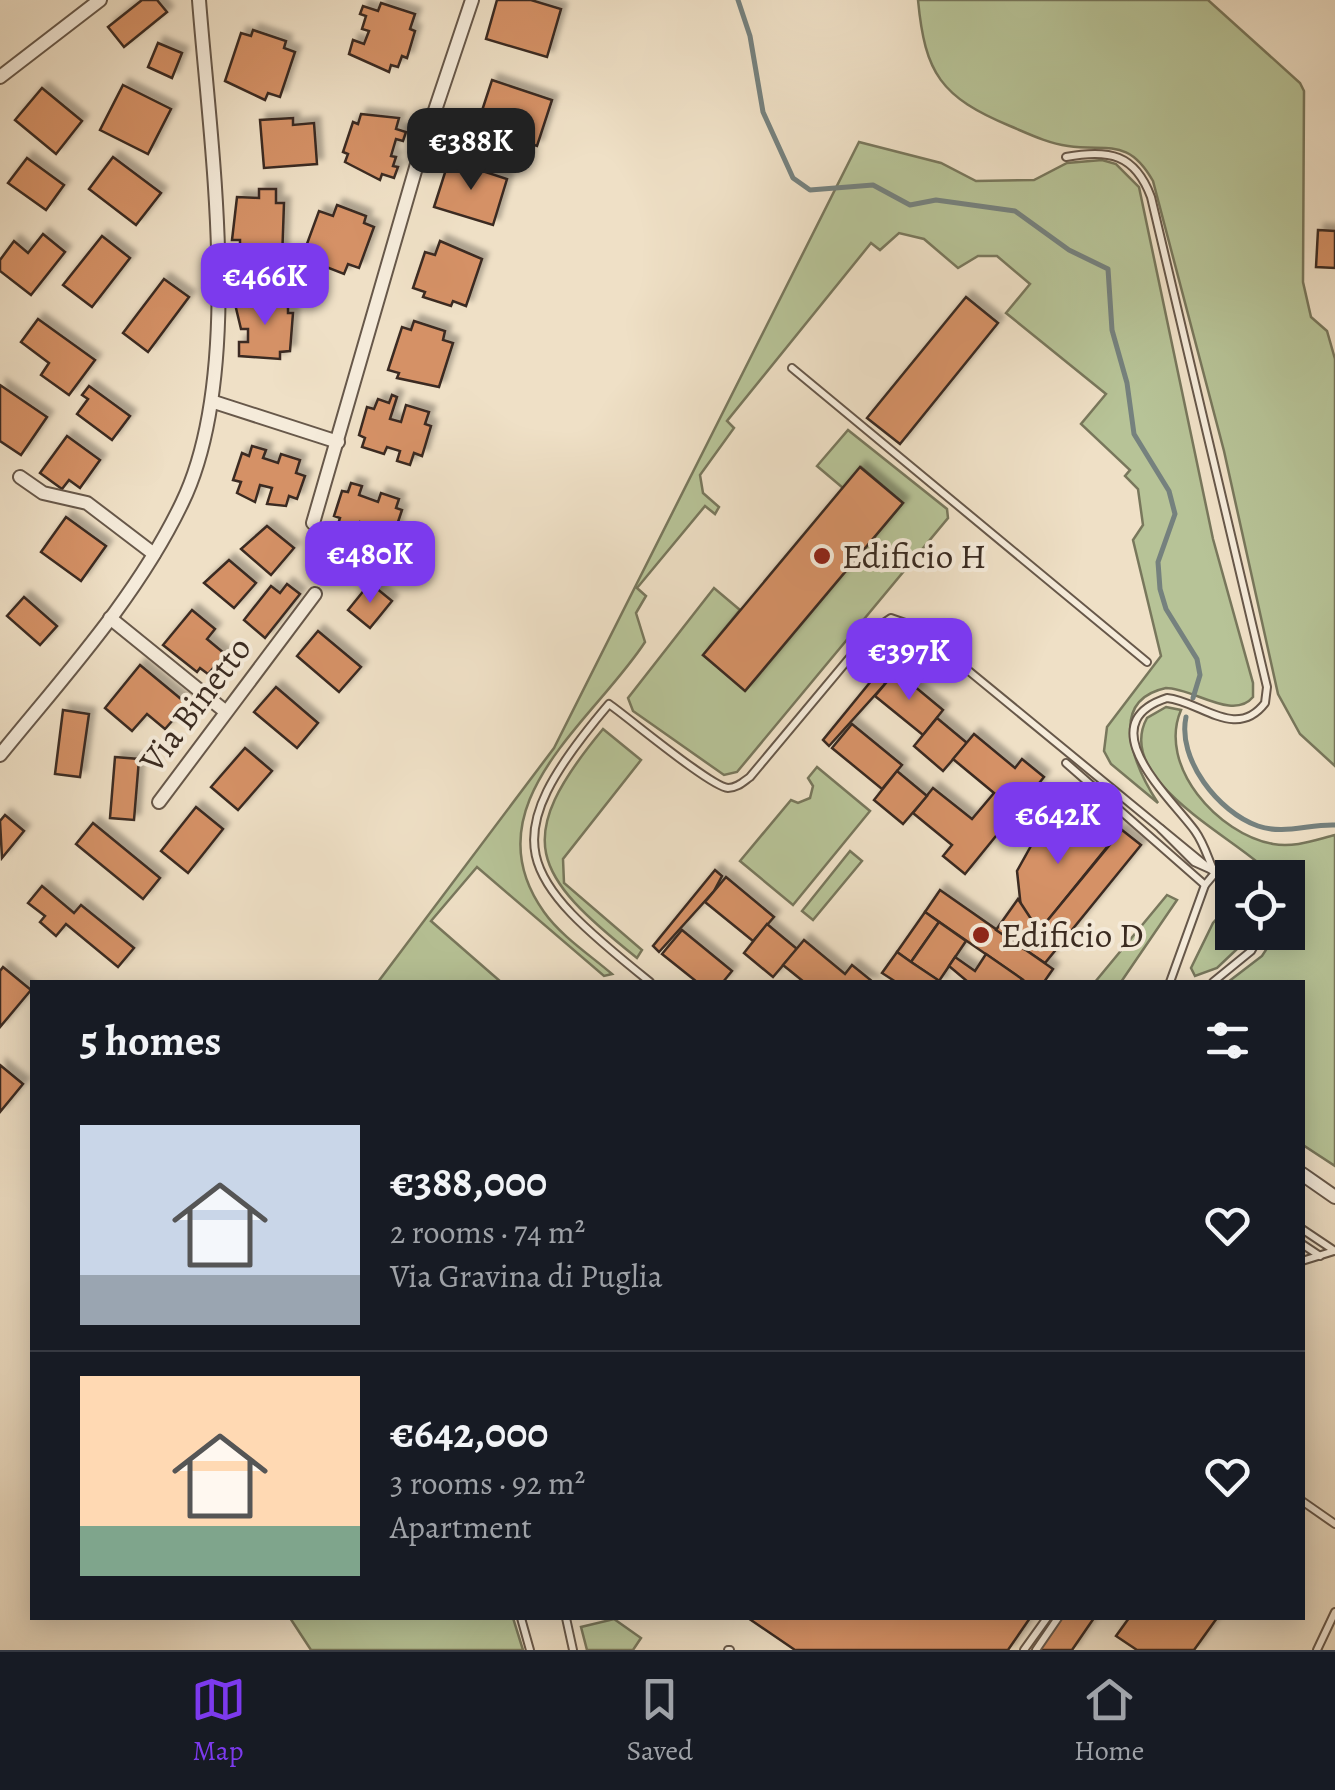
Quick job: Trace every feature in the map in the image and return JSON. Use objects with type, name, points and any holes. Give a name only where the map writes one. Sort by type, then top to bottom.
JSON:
[{"type":"street","points":[[0,77],[100,0]]},
{"type":"street","points":[[0,755],[110,618],[154,554],[192,482],[214,402],[215,248],[199,0]]},
{"type":"street","points":[[313,523],[417,164],[472,0]]},
{"type":"street","points":[[214,402],[338,442]]},
{"type":"street","points":[[20,478],[44,494],[87,502],[154,554]]},
{"type":"street","name":"Via Binetto","points":[[159,802],[314,594]]},
{"type":"street","points":[[110,618],[226,712]]},
{"type":"street","points":[[1305,1176],[1335,1197]]},
{"type":"lane","points":[[1066,157],[1100,153],[1124,157],[1138,170],[1151,197],[1267,687],[1265,703],[1246,718],[1216,717],[1167,698],[1148,707],[1138,720],[1136,747],[1142,764],[1199,837],[1215,873]]},
{"type":"lane","points":[[792,368],[1147,662]]},
{"type":"lane","points":[[648,980],[568,914],[548,886],[536,854],[534,831],[544,790],[609,704],[717,784],[731,788],[750,777],[872,631],[891,618],[914,626],[1155,820],[1178,849],[1215,873]]},
{"type":"lane","points":[[1073,755],[1065,764],[1206,884]]},
{"type":"lane","points":[[1171,980],[1206,884],[1215,873]]},
{"type":"lane","points":[[1216,980],[1250,950]]},
{"type":"lane","points":[[1305,1231],[1335,1250]]},
{"type":"lane","points":[[1305,1246],[1320,1256]]},
{"type":"lane","points":[[1305,1261],[1335,1250]]},
{"type":"lane","points":[[1305,1503],[1335,1524]]},
{"type":"lane","points":[[1317,1650],[1335,1612]]},
{"type":"lane","points":[[522,1620],[530,1650]]},
{"type":"lane","points":[[566,1620],[573,1650]]},
{"type":"lane","points":[[1024,1650],[1045,1620]]},
{"type":"lane","points":[[1036,1650],[1057,1620]]},
{"type":"green space","points":[[918,0],[1208,0],[1300,83],[1304,91],[1303,282],[1311,317],[1327,331],[1335,359],[1335,766],[1300,734],[1278,694],[1224,451],[1153,181],[1126,152],[1045,140],[987,115],[952,93],[932,65]]},
{"type":"green space","points":[[859,142],[941,163],[976,181],[1034,180],[1067,163],[1102,160],[1116,164],[1139,187],[1213,539],[1253,683],[1253,697],[1245,704],[1224,705],[1166,688],[1147,695],[1136,707],[1131,722],[1135,756],[1158,803],[1111,764],[1104,751],[1107,727],[1161,656],[1133,540],[1143,525],[1138,489],[1125,476],[1130,470],[1081,424],[1106,394],[1006,313],[1030,284],[997,256],[978,256],[958,268],[924,239],[899,233],[880,250],[871,243],[727,421],[734,428],[700,475],[703,493],[719,507],[715,514],[705,506],[637,588],[646,596],[636,613],[645,642],[571,734],[529,801],[521,836],[524,873],[551,921],[612,974],[604,976],[477,867],[431,921],[499,980],[380,980],[554,748]]},
{"type":"green space","points":[[848,430],[947,509],[948,518],[737,772],[724,775],[633,711],[628,698],[714,588],[740,610],[703,655],[746,690],[903,503],[861,467],[843,488],[817,466]]},
{"type":"green space","points":[[1166,707],[1181,710],[1176,731],[1178,753],[1185,774],[1213,812],[1252,838],[1273,844],[1304,843],[1335,835],[1335,1166],[1305,1146],[1305,980],[1231,980],[1266,950],[1305,950],[1305,860],[1255,860],[1164,787],[1148,765],[1141,742],[1147,718]]},
{"type":"green space","points":[[603,729],[641,760],[563,859],[564,883],[642,950],[637,958],[574,902],[556,878],[546,854],[546,828],[555,800]]},
{"type":"green space","points":[[817,767],[870,811],[793,905],[740,861],[791,800],[798,803],[810,798],[813,786],[808,778]]},
{"type":"green space","points":[[850,851],[862,861],[813,920],[802,911]]},
{"type":"green space","points":[[1167,895],[1177,900],[1122,980],[1097,980]]},
{"type":"green space","points":[[1213,923],[1215,950],[1236,950],[1217,968],[1195,976],[1191,968]]},
{"type":"green space","points":[[291,1620],[514,1620],[523,1650],[311,1650]]},
{"type":"green space","points":[[615,1620],[641,1638],[633,1650],[587,1650],[581,1627]]},
{"type":"building","points":[[142,0],[157,0],[167,12],[124,47],[108,27]]},
{"type":"building","points":[[497,0],[531,0],[561,9],[547,57],[486,39]]},
{"type":"building","points":[[381,3],[415,14],[410,29],[415,31],[407,58],[402,56],[398,67],[391,65],[389,72],[349,54],[353,40],[364,44],[369,31],[362,29],[366,16],[360,14],[363,6],[378,11]]},
{"type":"building","points":[[253,30],[286,41],[284,48],[295,52],[280,97],[268,93],[265,100],[225,81],[241,33],[251,36]]},
{"type":"building","points":[[158,43],[182,53],[172,78],[148,67]]},
{"type":"building","points":[[492,80],[552,100],[537,146],[477,126]]},
{"type":"building","points":[[123,85],[171,109],[148,154],[100,130]]},
{"type":"building","points":[[42,88],[82,121],[56,154],[15,120]]},
{"type":"building","points":[[361,114],[399,118],[396,129],[406,132],[403,141],[396,139],[391,156],[396,157],[393,166],[398,167],[394,178],[382,174],[380,180],[345,162],[348,154],[343,152],[353,122],[358,124]]},
{"type":"building","points":[[293,118],[293,125],[314,123],[317,164],[264,168],[260,120]]},
{"type":"building","points":[[113,157],[161,193],[136,225],[89,189]]},
{"type":"building","points":[[27,158],[64,185],[46,210],[8,183]]},
{"type":"building","points":[[449,160],[507,179],[493,225],[434,207]]},
{"type":"building","points":[[259,189],[276,189],[276,203],[284,203],[282,260],[240,260],[240,240],[232,240],[237,197],[259,198]]},
{"type":"building","points":[[337,205],[366,216],[364,223],[374,227],[359,268],[348,264],[344,274],[316,263],[318,257],[304,252],[319,211],[333,216]]},
{"type":"building","points":[[1318,230],[1335,231],[1335,268],[1316,267]]},
{"type":"building","points":[[43,234],[65,252],[31,295],[0,271],[0,260],[14,241],[28,253]]},
{"type":"building","points":[[102,236],[130,258],[92,307],[63,285]]},
{"type":"building","points":[[440,241],[482,259],[466,306],[453,301],[451,306],[423,297],[425,292],[413,288],[425,252],[435,255]]},
{"type":"building","points":[[164,279],[189,297],[148,352],[123,333]]},
{"type":"building","points":[[277,297],[277,302],[288,301],[288,313],[293,313],[290,351],[280,352],[280,359],[239,356],[239,342],[248,342],[248,329],[241,329],[235,304],[251,303],[250,298]]},
{"type":"building","points":[[966,297],[998,323],[900,444],[867,418]]},
{"type":"building","points":[[38,319],[95,360],[69,395],[41,375],[49,363],[21,342]]},
{"type":"building","points":[[414,321],[445,331],[443,340],[453,343],[439,387],[397,378],[399,373],[388,370],[402,327],[411,330]]},
{"type":"building","points":[[0,385],[47,417],[21,455],[0,441]]},
{"type":"building","points":[[89,386],[130,416],[112,440],[77,414],[88,399],[82,395]]},
{"type":"building","points":[[392,395],[397,397],[390,419],[401,422],[406,405],[429,412],[425,424],[431,426],[422,456],[414,453],[410,465],[397,461],[400,451],[387,447],[384,454],[362,447],[365,438],[359,435],[367,407],[374,409],[378,399],[389,403]]},
{"type":"building","points":[[67,436],[100,460],[80,488],[69,480],[62,489],[40,473]]},
{"type":"building","points":[[252,446],[266,450],[263,458],[278,463],[281,454],[300,460],[296,473],[305,476],[297,499],[289,496],[286,506],[267,504],[272,488],[260,485],[255,502],[237,493],[241,482],[233,480],[242,453],[249,456]]},
{"type":"building","name":"Edificio H","points":[[860,467],[903,503],[745,691],[703,655]]},
{"type":"building","points":[[351,483],[362,486],[359,495],[378,502],[381,493],[399,499],[396,508],[402,510],[393,537],[388,535],[385,542],[364,541],[369,525],[360,522],[355,538],[337,527],[340,518],[334,516],[342,491],[348,492]]},
{"type":"building","points":[[66,517],[106,546],[81,581],[41,552]]},
{"type":"building","points":[[267,526],[294,548],[271,575],[241,549]]},
{"type":"building","points":[[229,560],[256,583],[234,608],[204,583]]},
{"type":"building","points":[[370,583],[392,601],[370,628],[348,610]]},
{"type":"building","points":[[287,584],[300,594],[265,638],[244,620],[271,586],[280,593]]},
{"type":"building","points":[[24,597],[57,626],[40,645],[7,616]]},
{"type":"building","points":[[192,610],[215,629],[207,639],[225,654],[208,674],[200,668],[197,672],[163,645]]},
{"type":"building","points":[[318,631],[361,667],[339,692],[297,656]]},
{"type":"building","points":[[885,664],[892,670],[884,685],[829,746],[823,740]]},
{"type":"building","points":[[140,665],[187,704],[165,729],[147,714],[132,731],[105,708]]},
{"type":"building","points":[[896,671],[943,710],[923,735],[875,696]]},
{"type":"building","points":[[276,687],[318,723],[297,748],[254,712]]},
{"type":"building","points":[[63,710],[89,714],[80,777],[55,774]]},
{"type":"building","points":[[937,718],[967,743],[943,771],[914,746]]},
{"type":"building","points":[[852,724],[902,765],[882,789],[832,748]]},
{"type":"building","points":[[974,734],[1015,768],[1022,759],[1044,777],[1011,818],[1007,815],[996,828],[1000,831],[965,874],[943,856],[952,845],[913,813],[933,788],[972,819],[994,793],[953,759]]},
{"type":"building","points":[[245,748],[272,771],[238,810],[211,787]]},
{"type":"building","points":[[115,757],[139,759],[134,820],[110,818]]},
{"type":"building","points":[[897,771],[927,796],[903,824],[874,800]]},
{"type":"building","points":[[196,807],[223,829],[188,873],[161,851]]},
{"type":"building","points":[[5,815],[24,831],[2,858],[0,821]]},
{"type":"building","points":[[1070,822],[1090,823],[1116,836],[1039,931],[1021,908],[1017,871],[1036,837]]},
{"type":"building","points":[[93,823],[160,878],[143,899],[76,844]]},
{"type":"building","points":[[1122,830],[1141,845],[1045,963],[1024,949]]},
{"type":"building","points":[[715,870],[722,876],[714,891],[659,952],[653,946]]},
{"type":"building","points":[[726,877],[774,917],[753,941],[705,902]]},
{"type":"building","points":[[42,886],[74,913],[81,905],[134,948],[118,967],[66,924],[56,936],[40,922],[45,916],[28,903]]},
{"type":"building","name":"Edificio D","points":[[940,890],[1053,969],[1045,980],[1023,980],[925,912]]},
{"type":"building","points":[[1018,899],[1039,931],[1024,949],[996,930]]},
{"type":"building","points":[[925,912],[939,922],[911,962],[897,952]]},
{"type":"building","name":"Edificio D","points":[[939,922],[966,941],[940,980],[911,962]]},
{"type":"building","points":[[767,924],[797,949],[773,977],[744,953]]},
{"type":"building","points":[[682,930],[732,971],[725,980],[694,980],[662,954]]},
{"type":"building","points":[[804,940],[845,974],[852,965],[871,980],[802,980],[783,965]]},
{"type":"building","name":"Edificio D","points":[[897,952],[938,980],[893,980],[882,973]]},
{"type":"building","name":"Edificio D","points":[[986,954],[1022,979],[966,980],[949,966],[955,957],[975,971]]},
{"type":"building","points":[[3,967],[30,991],[0,1027]]},
{"type":"building","points":[[0,1065],[23,1084],[0,1112]]},
{"type":"building","points":[[751,1620],[1029,1620],[1008,1650],[795,1650]]},
{"type":"building","points":[[1060,1620],[1093,1620],[1072,1650],[1039,1650]]},
{"type":"building","points":[[1128,1620],[1216,1620],[1194,1650],[1137,1650],[1116,1636]]},
{"type":"waterway","points":[[738,0],[750,36],[763,112],[793,178],[810,190],[873,185],[910,205],[936,200],[1015,211],[1069,250],[1108,269],[1112,330],[1127,383],[1134,434],[1169,491],[1175,514],[1158,562],[1160,589],[1166,609],[1197,659],[1200,675],[1193,698]]},
{"type":"waterway","points":[[1186,717],[1185,733],[1194,766],[1229,809],[1267,829],[1335,825]]},
{"type":"place","name":"Edificio H","points":[[822,556]]},
{"type":"place","name":"Edificio D","points":[[981,935]]}]
